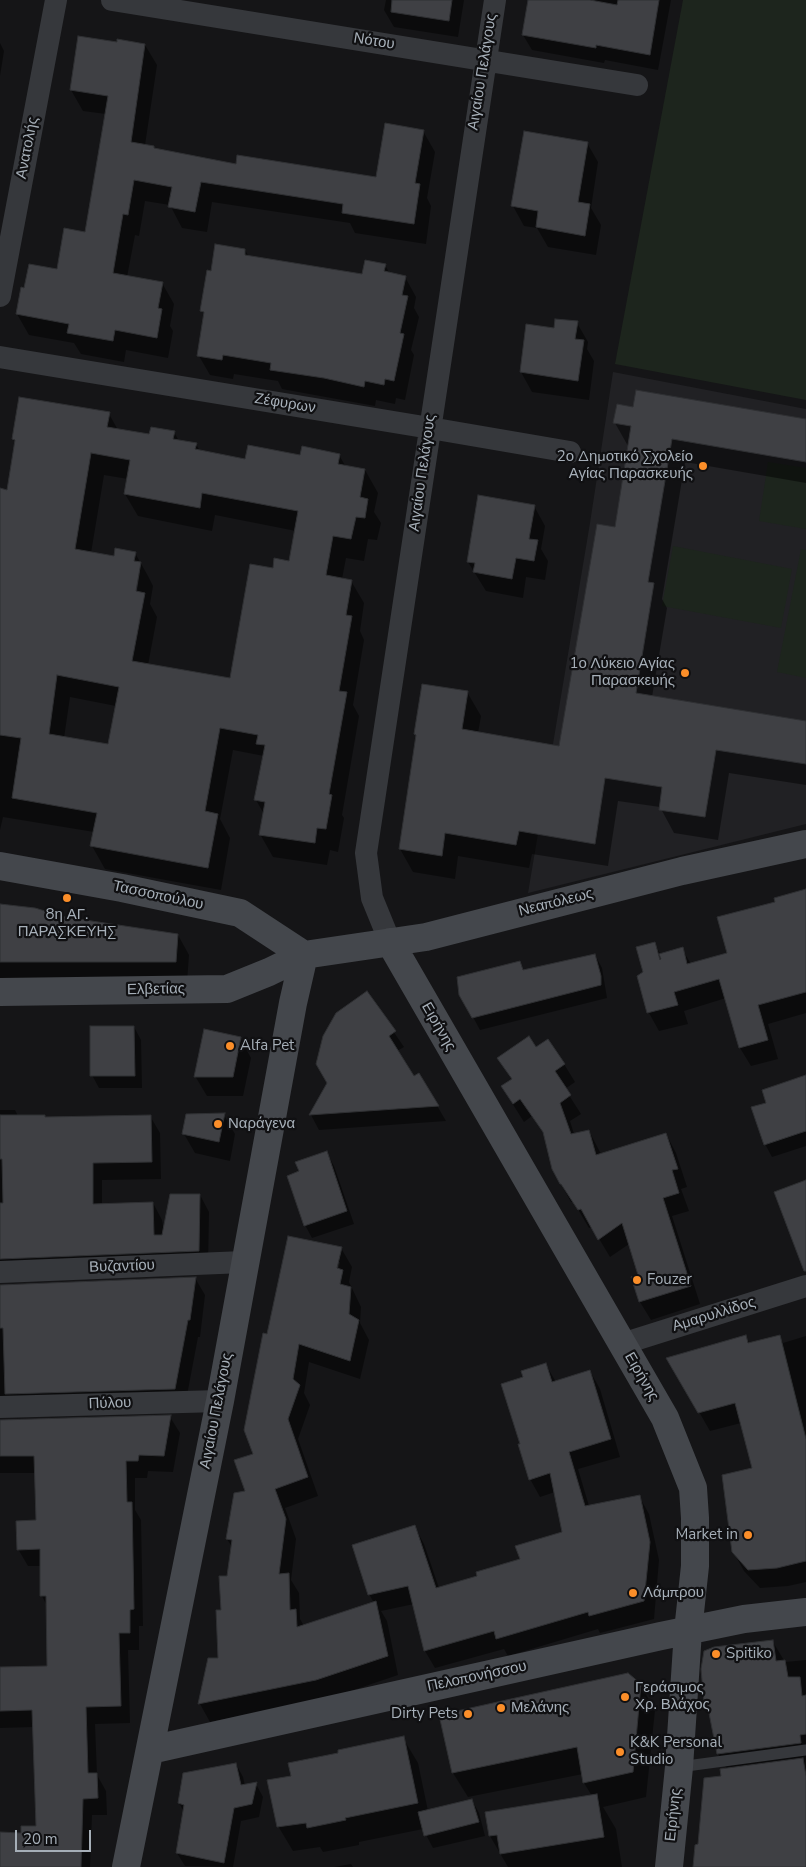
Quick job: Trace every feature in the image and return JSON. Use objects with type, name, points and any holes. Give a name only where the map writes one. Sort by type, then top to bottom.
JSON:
[{"type":"street","name":"Ανατολής","points":[[0,296],[56,0]]},
{"type":"street","name":"Νότου","points":[[112,0],[637,85]]},
{"type":"street","name":"Αιγαίου Πελάγους","points":[[390,942],[372,898],[366,852],[494,0]]},
{"type":"street","name":"Ζέφυρων","points":[[0,357],[570,452]]},
{"type":"street","name":"Νεαπόλεως","points":[[304,955],[426,937],[682,871],[806,844]]},
{"type":"street","name":"Τασσοπούλου","points":[[0,866],[122,888],[240,913],[304,955]]},
{"type":"street","name":"Ειρήνης","points":[[390,942],[665,1418],[693,1488],[695,1566],[669,1867]]},
{"type":"street","name":"Αιγαίου Πελάγους","points":[[126,1867],[220,1401],[244,1262],[293,1003],[304,955]]},
{"type":"street","name":"Ελβετίας","points":[[0,992],[227,989],[304,955]]},
{"type":"street","name":"Βυζαντίου","points":[[0,1272],[244,1262]]},
{"type":"street","name":"Αμαρυλλίδος","points":[[622,1344],[806,1286]]},
{"type":"street","name":"Πύλου","points":[[0,1407],[220,1401]]},
{"type":"street","name":"Πελοπονήσσου","points":[[150,1750],[744,1619],[806,1612]]},
{"type":"lane","points":[[679,1767],[806,1750]]},
{"type":"shaded area","points":[[683,0],[806,0],[806,400],[615,364]]},
{"type":"shaded area","name":"1ο Λύκειο Αγίας Παρασκευής","points":[[613,372],[806,409],[806,824],[528,893],[590,523]]},
{"type":"shaded area","points":[[768,462],[806,468],[806,529],[759,521]]},
{"type":"shaded area","points":[[673,546],[792,569],[781,628],[662,606]]},
{"type":"shaded area","points":[[801,549],[806,550],[806,678],[777,672]]},
{"type":"building","points":[[392,0],[452,0],[449,21],[391,12]]},
{"type":"building","points":[[528,0],[590,0],[617,5],[618,0],[659,0],[650,55],[596,45],[596,48],[522,35]]},
{"type":"building","points":[[78,36],[117,42],[117,39],[145,44],[131,142],[236,164],[237,155],[376,177],[385,123],[424,130],[415,183],[420,184],[414,224],[342,213],[343,204],[201,182],[195,212],[168,207],[172,187],[134,180],[128,215],[123,214],[113,273],[163,282],[158,308],[162,309],[157,338],[115,330],[113,341],[67,333],[69,324],[16,314],[21,287],[24,288],[29,264],[57,269],[64,228],[85,232],[108,96],[70,90]]},
{"type":"building","points":[[524,131],[588,142],[578,202],[590,204],[585,236],[536,227],[538,211],[511,206]]},
{"type":"building","points":[[215,244],[245,249],[245,255],[362,274],[365,260],[386,264],[384,271],[406,276],[402,295],[408,296],[400,333],[404,334],[394,381],[385,379],[384,385],[365,381],[364,387],[324,378],[270,370],[271,363],[223,355],[222,360],[197,356],[204,312],[200,311],[207,270],[211,271]]},
{"type":"building","points":[[555,319],[578,321],[575,339],[584,340],[578,381],[520,372],[526,324],[554,328]]},
{"type":"building","points":[[636,390],[806,419],[806,462],[672,439],[648,582],[654,583],[636,693],[806,721],[806,764],[716,750],[705,817],[659,810],[662,787],[605,778],[595,844],[519,831],[516,845],[445,833],[442,856],[399,849],[422,684],[468,691],[462,729],[559,746],[597,524],[615,527],[631,426],[613,423],[617,404],[633,407]]},
{"type":"building","points":[[19,397],[110,412],[107,427],[149,434],[151,427],[175,431],[173,439],[197,443],[195,449],[245,459],[248,445],[300,455],[302,446],[340,454],[338,464],[365,469],[360,497],[368,499],[365,518],[356,517],[351,539],[333,536],[326,575],[352,580],[346,615],[352,616],[339,691],[347,692],[329,794],[332,795],[326,829],[317,828],[315,843],[259,835],[265,802],[254,800],[265,745],[256,744],[258,735],[220,728],[205,811],[218,814],[208,868],[90,846],[97,813],[12,798],[21,738],[0,735],[0,488],[7,490],[15,440],[12,439]],"holes":[[[91,453],[130,460],[124,494],[200,508],[202,493],[298,511],[289,561],[274,558],[273,568],[250,564],[230,678],[132,661],[145,593],[136,591],[141,562],[134,561],[136,552],[115,548],[114,556],[75,549]],[[57,675],[119,687],[108,744],[49,734]]]},
{"type":"building","points":[[478,495],[535,505],[529,539],[538,540],[534,561],[516,558],[512,579],[473,572],[475,563],[467,562]]},
{"type":"building","points":[[806,889],[806,992],[758,1005],[768,1040],[739,1048],[719,979],[674,992],[678,1005],[647,1013],[637,976],[643,972],[636,947],[655,942],[660,960],[659,954],[683,947],[687,964],[727,953],[717,917],[775,902],[774,898]]},
{"type":"building","points":[[0,904],[35,908],[65,917],[178,934],[176,962],[0,962]]},
{"type":"building","points":[[595,954],[601,976],[601,985],[472,1018],[459,995],[457,977],[520,961],[523,970]]},
{"type":"building","points":[[367,991],[396,1031],[389,1036],[414,1076],[419,1073],[439,1106],[309,1115],[327,1083],[316,1064],[323,1036],[336,1013]]},
{"type":"building","points":[[90,1026],[134,1026],[135,1076],[90,1076]]},
{"type":"building","points":[[204,1029],[241,1037],[233,1077],[194,1077]]},
{"type":"building","points":[[529,1036],[536,1047],[548,1039],[565,1064],[555,1071],[571,1095],[560,1103],[571,1134],[589,1130],[596,1155],[666,1133],[678,1169],[672,1170],[679,1193],[663,1198],[691,1286],[639,1302],[631,1277],[638,1275],[622,1223],[598,1240],[581,1209],[578,1210],[560,1184],[552,1169],[543,1132],[520,1099],[513,1104],[501,1086],[512,1079],[497,1058]]},
{"type":"building","points":[[806,1075],[806,1131],[764,1145],[751,1107],[766,1103],[762,1090]]},
{"type":"building","points":[[225,1113],[219,1142],[182,1134],[186,1114]]},
{"type":"building","points":[[0,1115],[45,1115],[45,1117],[151,1115],[152,1162],[93,1163],[93,1204],[153,1202],[154,1235],[162,1235],[170,1194],[200,1194],[199,1251],[0,1259],[0,1203],[3,1203]]},
{"type":"building","points":[[327,1151],[347,1211],[304,1226],[287,1176],[299,1171],[295,1162]]},
{"type":"building","points":[[806,1180],[806,1271],[804,1271],[774,1192]]},
{"type":"building","points":[[288,1236],[342,1247],[337,1268],[343,1270],[340,1284],[351,1287],[349,1314],[359,1320],[350,1361],[299,1344],[293,1379],[300,1385],[288,1419],[308,1477],[275,1489],[286,1519],[279,1574],[289,1573],[290,1610],[296,1609],[297,1627],[376,1601],[388,1656],[316,1680],[198,1704],[208,1658],[218,1658],[216,1610],[221,1610],[219,1576],[227,1576],[232,1540],[226,1539],[234,1493],[245,1491],[234,1460],[253,1454],[244,1430],[263,1333],[267,1334]]},
{"type":"building","points":[[196,1277],[190,1320],[188,1320],[175,1389],[5,1394],[3,1328],[0,1328],[0,1285]]},
{"type":"building","points":[[746,1335],[748,1343],[780,1335],[806,1439],[806,1561],[777,1568],[748,1570],[732,1552],[722,1475],[752,1468],[735,1403],[698,1413],[666,1358]]},
{"type":"building","points":[[546,1363],[552,1382],[590,1370],[611,1439],[569,1452],[585,1506],[640,1495],[650,1542],[644,1601],[589,1616],[588,1612],[496,1639],[494,1631],[424,1651],[408,1586],[368,1595],[352,1545],[415,1525],[436,1588],[477,1576],[476,1572],[520,1559],[515,1546],[562,1532],[550,1473],[529,1480],[501,1384],[523,1377],[521,1371]]},
{"type":"building","points":[[171,1415],[164,1456],[139,1455],[138,1461],[126,1461],[127,1502],[132,1502],[134,1609],[130,1610],[130,1633],[119,1633],[121,1706],[86,1707],[88,1773],[97,1773],[98,1798],[83,1799],[81,1867],[0,1867],[0,1832],[21,1833],[21,1826],[36,1826],[32,1710],[0,1711],[0,1667],[47,1666],[46,1596],[40,1596],[40,1549],[17,1550],[16,1521],[36,1520],[34,1456],[0,1456],[0,1420]]},
{"type":"building","points":[[773,1640],[776,1661],[785,1660],[788,1677],[800,1677],[802,1696],[806,1695],[806,1734],[800,1735],[801,1743],[717,1754],[707,1703],[704,1703],[701,1669],[704,1651],[714,1647]]},
{"type":"building","points":[[628,1673],[641,1684],[633,1772],[583,1783],[577,1747],[452,1773],[439,1715]]},
{"type":"building","points":[[404,1736],[418,1803],[307,1828],[306,1823],[277,1827],[267,1780],[291,1776],[288,1763],[338,1753],[338,1750]]},
{"type":"building","points":[[803,1758],[806,1776],[806,1867],[693,1867],[695,1845],[698,1844],[704,1778],[721,1776],[720,1769]]},
{"type":"building","points":[[236,1763],[241,1785],[257,1782],[252,1804],[234,1808],[224,1863],[176,1853],[184,1805],[178,1803],[183,1773]]},
{"type":"building","points":[[597,1794],[604,1837],[500,1854],[497,1835],[489,1836],[485,1812]]},
{"type":"building","points":[[472,1799],[479,1822],[424,1836],[418,1812]]},
{"type":"place","name":"2ο Δημοτικό Σχολείο Αγίας Παρασκευής","points":[[703,466]]},
{"type":"place","name":"1ο Λύκειο Αγίας Παρασκευής","points":[[685,673]]},
{"type":"place","name":"8η ΑΓ. ΠΑΡΑΣΚΕΥΗΣ","points":[[67,898]]},
{"type":"place","name":"Alfa Pet","points":[[230,1046]]},
{"type":"place","name":"Ναράγενα","points":[[218,1124]]},
{"type":"place","name":"Fouzer","points":[[637,1280]]},
{"type":"place","name":"Market in","points":[[748,1535]]},
{"type":"place","name":"Λάμπρου","points":[[633,1593]]},
{"type":"place","name":"Spitiko","points":[[716,1654]]},
{"type":"place","name":"Γεράσιμος Χρ. Βλάχος","points":[[625,1697]]},
{"type":"place","name":"Μελάνης","points":[[501,1708]]},
{"type":"place","name":"Dirty Pets","points":[[468,1714]]},
{"type":"place","name":"K&K Personal Studio","points":[[620,1752]]}]
